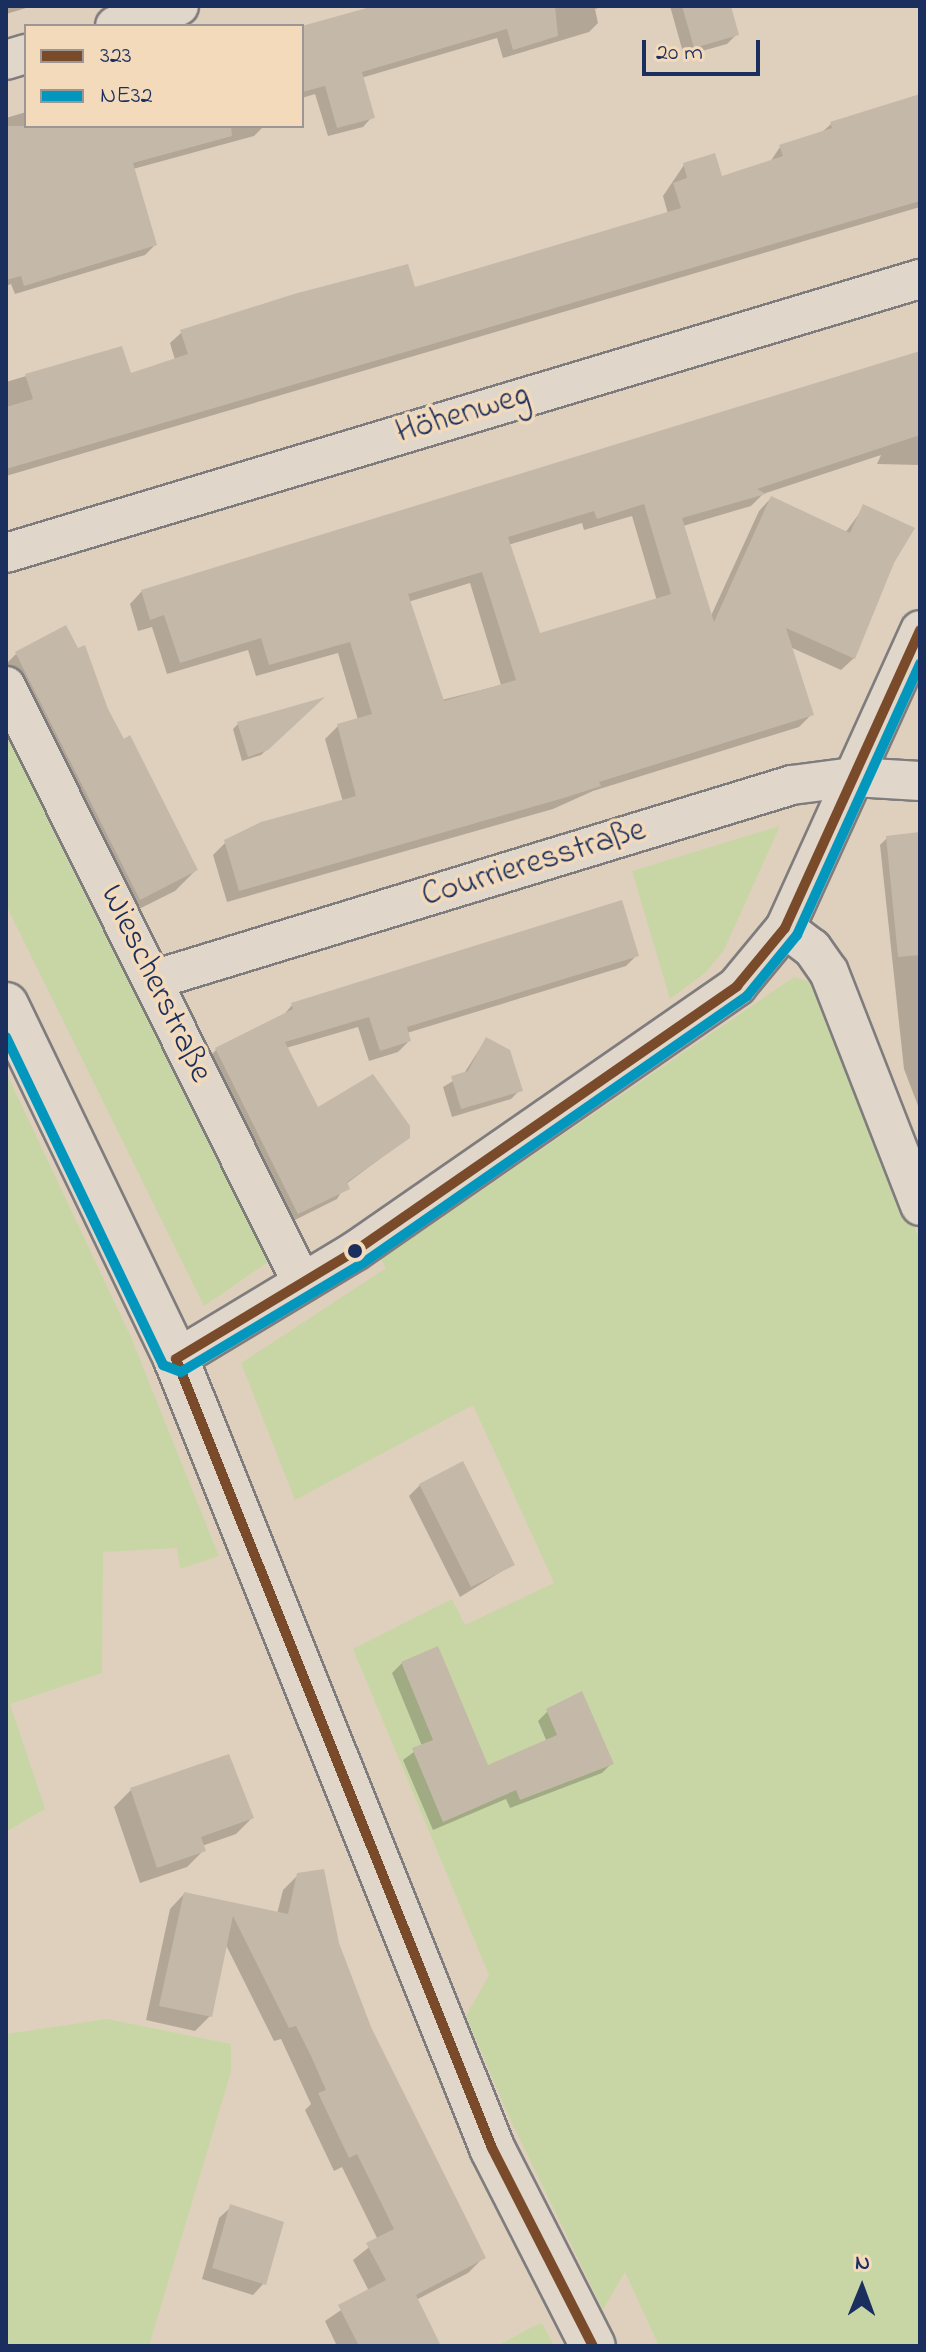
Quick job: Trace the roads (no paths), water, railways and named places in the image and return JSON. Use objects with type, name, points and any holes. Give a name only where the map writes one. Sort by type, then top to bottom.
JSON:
[{"type":"main road","points":[[6,1005],[176,1359],[492,2148],[593,2346]]},
{"type":"street","points":[[121,24],[179,6]]},
{"type":"street","name":"Höhenweg","points":[[6,553],[920,279]]},
{"type":"street","points":[[176,1359],[302,1283],[737,986],[785,928],[920,630]]},
{"type":"street","name":"Wiescherstraße","points":[[6,686],[302,1283]]},
{"type":"street","name":"Courrieresstraße","points":[[153,980],[792,785],[854,777],[920,781]]},
{"type":"street","points":[[785,928],[812,948],[829,972],[920,1206]]}]
